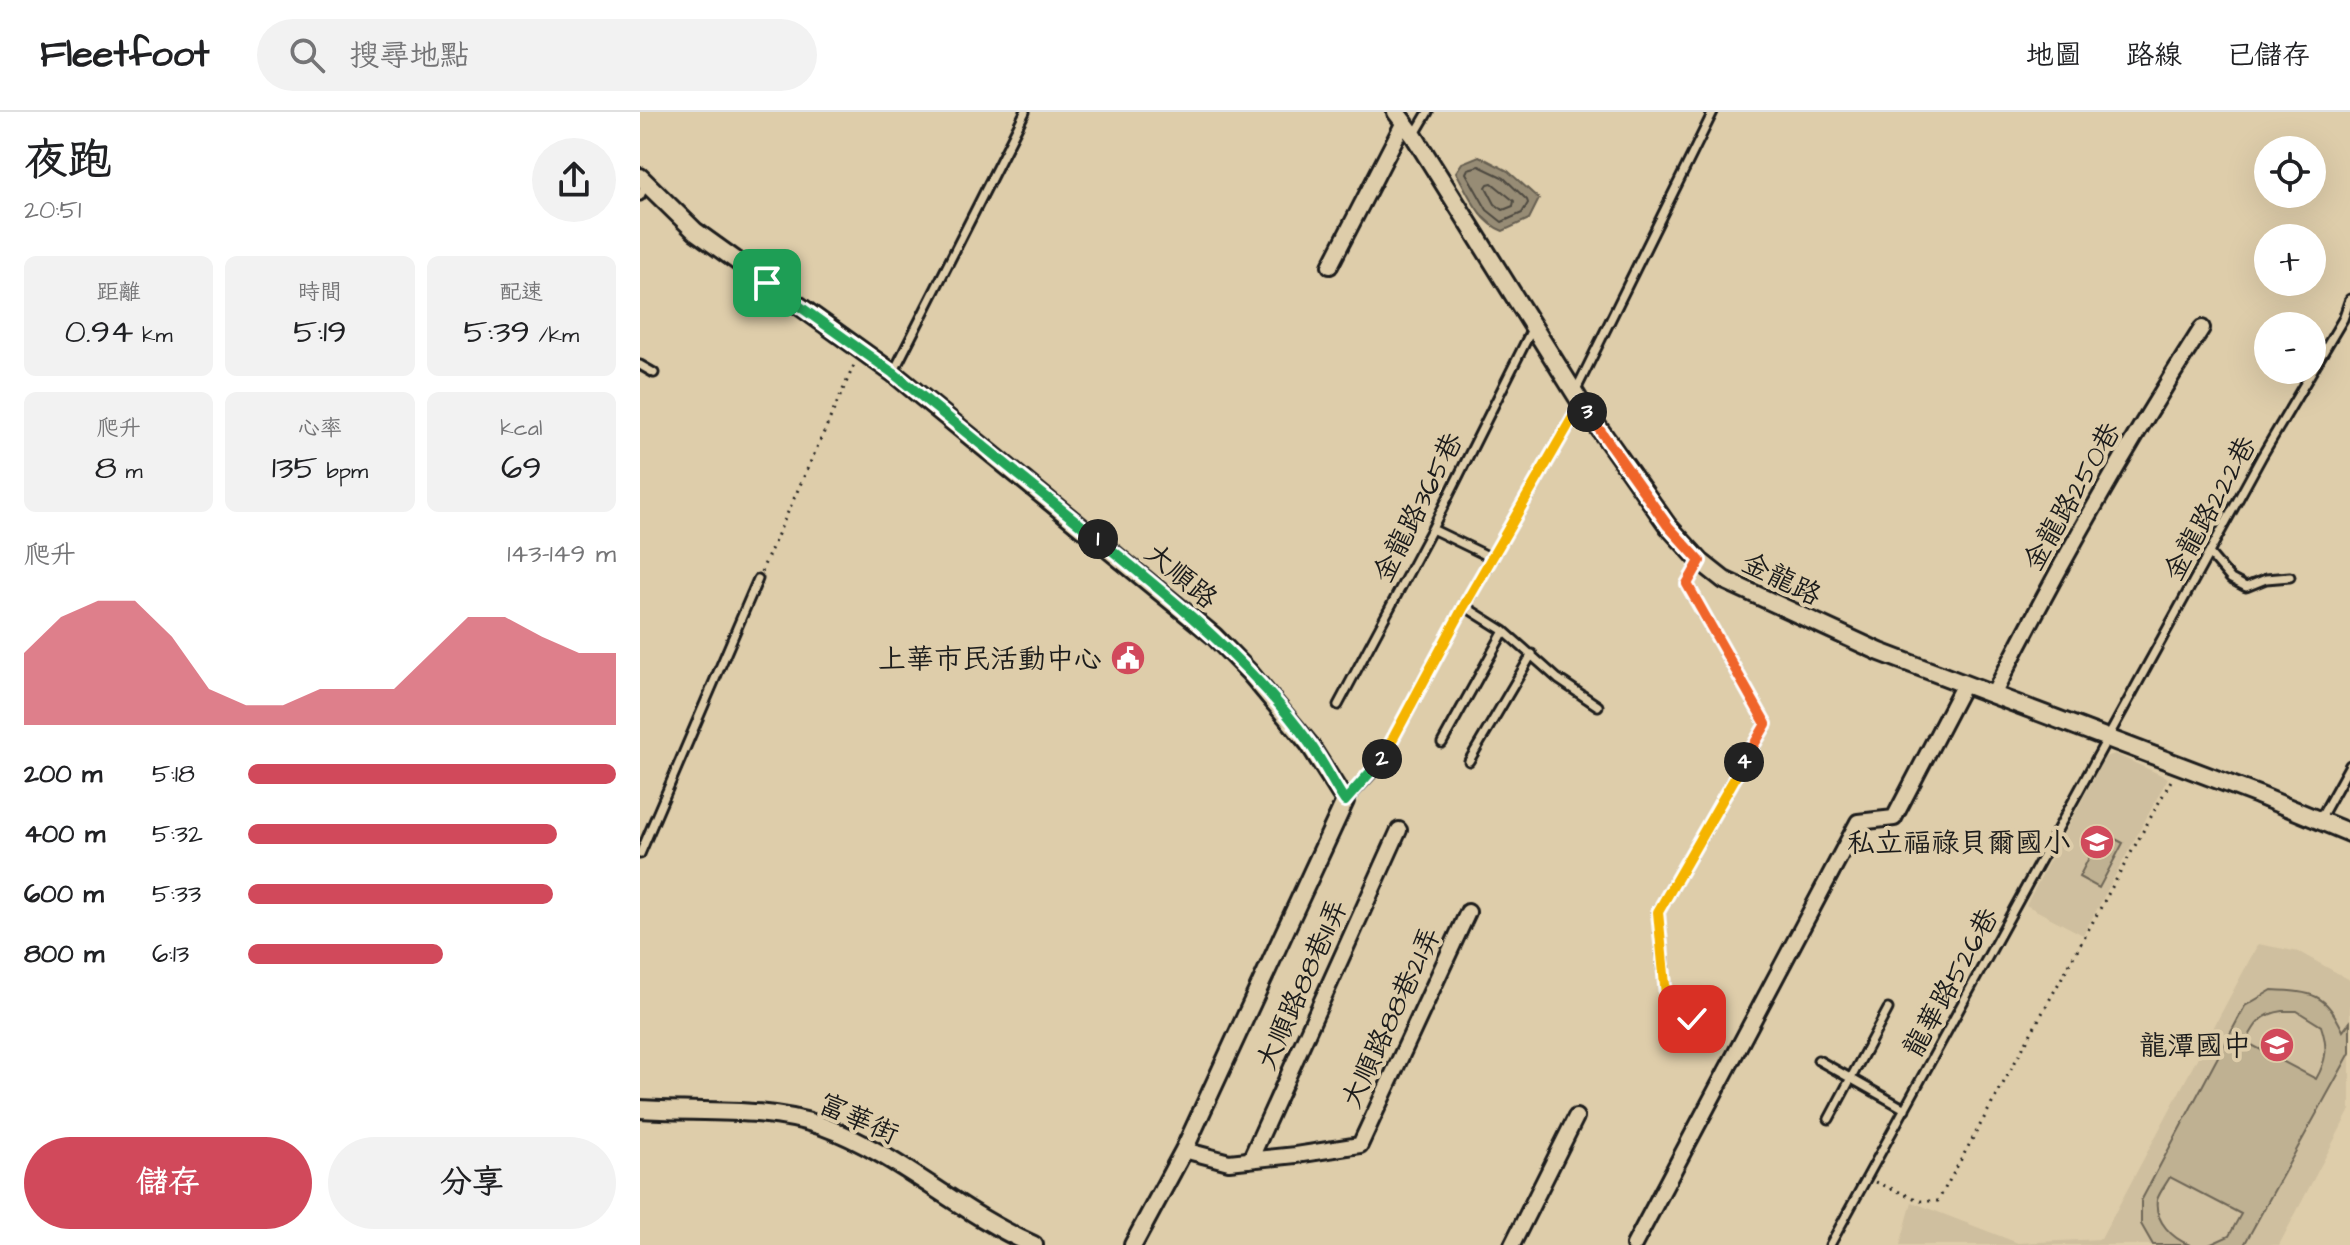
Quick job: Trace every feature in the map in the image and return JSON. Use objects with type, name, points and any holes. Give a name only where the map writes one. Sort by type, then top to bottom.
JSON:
[{"type":"street","points":[[1330,266],[1405,123]]},
{"type":"street","name":"金龍路","points":[[1405,123],[1578,397],[1668,526],[1700,561],[1741,590],[1880,652],[2350,833]]},
{"type":"street","name":"大順路","points":[[642,186],[695,231],[893,373],[1214,636],[1249,672],[1309,744],[1345,801]]},
{"type":"street","name":"金龍路250巷","points":[[1993,695],[2041,600],[2168,380],[2202,328]]},
{"type":"street","points":[[1634,1245],[1858,822],[1894,818],[1964,684]]},
{"type":"street","points":[[1133,1245],[1184,1150],[1345,801]]},
{"type":"street","name":"大順路88巷11弄","points":[[1250,1160],[1399,830]]},
{"type":"street","name":"大順路88巷21弄","points":[[1250,1160],[1360,1145],[1468,912]]},
{"type":"street","name":"富華街","points":[[640,1109],[765,1114],[820,1125],[853,1139],[1005,1232],[1034,1245]]},
{"type":"street","points":[[1512,1245],[1576,1117]]},
{"type":"street","points":[[1184,1150],[1229,1162],[1250,1160]]},
{"type":"lane","points":[[893,373],[1025,112]]},
{"type":"lane","points":[[1405,123],[1428,112]]},
{"type":"lane","points":[[1345,801],[1378,767],[1578,397],[1713,112]]},
{"type":"lane","name":"金龍路222巷","points":[[2107,738],[2262,456],[2343,319],[2350,299]]},
{"type":"lane","name":"金龍路365巷","points":[[1338,705],[1432,529],[1533,327]]},
{"type":"lane","points":[[640,365],[654,373]]},
{"type":"lane","points":[[1432,529],[1492,558]]},
{"type":"lane","points":[[2209,553],[2231,579],[2246,587],[2266,579],[2290,577]]},
{"type":"lane","points":[[1692,1019],[1667,1006],[1658,912],[1766,724],[1687,584],[1700,561]]},
{"type":"lane","points":[[640,854],[758,579]]},
{"type":"lane","points":[[1464,606],[1504,631],[1558,679],[1598,706]]},
{"type":"lane","points":[[1442,743],[1504,631]]},
{"type":"lane","points":[[1469,761],[1532,654]]},
{"type":"lane","name":"龍華路526巷","points":[[1830,1245],[2107,738]]},
{"type":"lane","points":[[2319,821],[2350,765]]},
{"type":"lane","points":[[1829,1119],[1888,1009]]},
{"type":"lane","points":[[1818,1060],[1905,1109]]},
{"type":"path","points":[[758,579],[860,352]]},
{"type":"path","points":[[1867,1178],[1921,1201],[1938,1201],[2180,765]]},
{"type":"shaded area","name":"私立福祿貝爾國小","points":[[2115,754],[2168,778],[2083,935],[2026,905],[2105,757]]},
{"type":"shaded area","points":[[2102,832],[2123,843],[2099,888],[2079,877]]},
{"type":"shaded area","name":"龍潭國中","points":[[2258,944],[2299,952],[2350,980],[2350,1110],[2279,1245],[1900,1245],[1912,1202],[2018,1243],[2101,1239]]},
{"type":"shaded area","points":[[2272,990],[2316,997],[2330,1009],[2343,1031],[2350,1022],[2350,1053],[2244,1245],[2209,1245],[2229,1236],[2241,1214],[2170,1177],[2157,1200],[2158,1215],[2171,1234],[2190,1245],[2153,1245],[2141,1224],[2141,1201],[2245,1006]],"holes":[[[2297,1011],[2321,1026],[2325,1053],[2316,1079],[2246,1042],[2264,1017],[2275,1012]]]},
{"type":"water","points":[[1479,156],[1508,171],[1539,199],[1529,219],[1503,231],[1481,214],[1456,172],[1462,163]]},
{"type":"place","name":"上華市民活動中心","points":[[1128,658]]},
{"type":"place","name":"私立福祿貝爾國小","points":[[2097,842]]},
{"type":"place","name":"龍潭國中","points":[[2277,1045]]},
{"type":"route","points":[[767,283],[893,373],[1214,636],[1249,672],[1309,744],[1345,801],[1378,767],[1464,606],[1581,403],[1668,526],[1700,561],[1687,584],[1766,724],[1658,912],[1667,1006],[1692,1019]]}]
